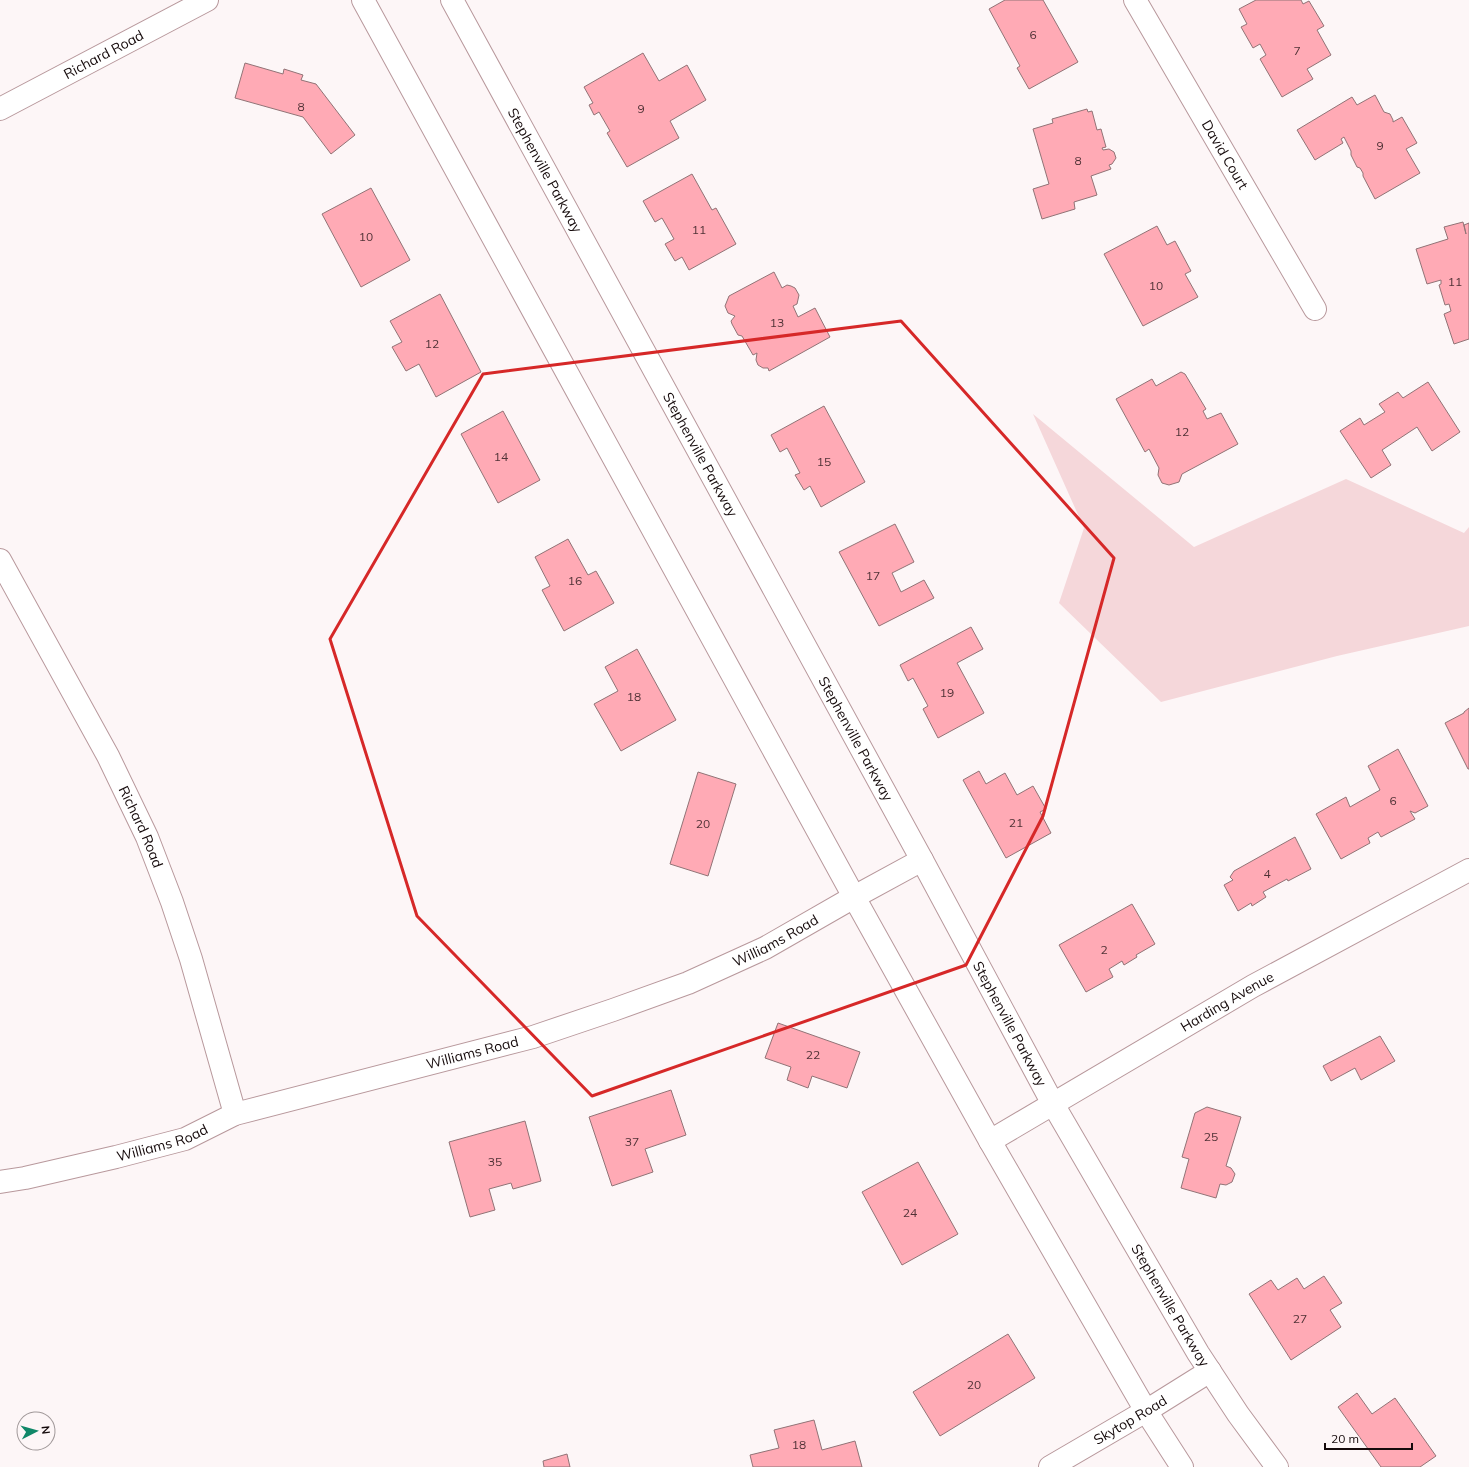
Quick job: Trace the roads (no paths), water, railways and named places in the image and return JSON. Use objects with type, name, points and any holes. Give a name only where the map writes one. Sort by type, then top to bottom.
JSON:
[{"type":"street","name":"Richard Road","points":[[0,109],[207,0]]},
{"type":"street","points":[[363,0],[854,897],[990,1141],[1146,1411],[1182,1467]]},
{"type":"street","name":"Stephenville Parkway","points":[[452,0],[922,860],[1053,1104],[1210,1371],[1238,1414],[1277,1467]]},
{"type":"street","name":"David Court","points":[[1135,0],[1315,309]]},
{"type":"street","name":"Richard Road","points":[[0,560],[108,756],[147,837],[172,902],[191,959],[235,1114]]},
{"type":"street","name":"Williams Road","points":[[0,1182],[25,1178],[108,1159],[185,1139],[235,1114],[533,1037],[613,1010],[688,983],[765,948],[922,860]]},
{"type":"street","name":"Harding Avenue","points":[[990,1141],[1253,986],[1469,870]]},
{"type":"street","name":"Skytop Road","points":[[1050,1467],[1146,1411],[1210,1371]]}]
